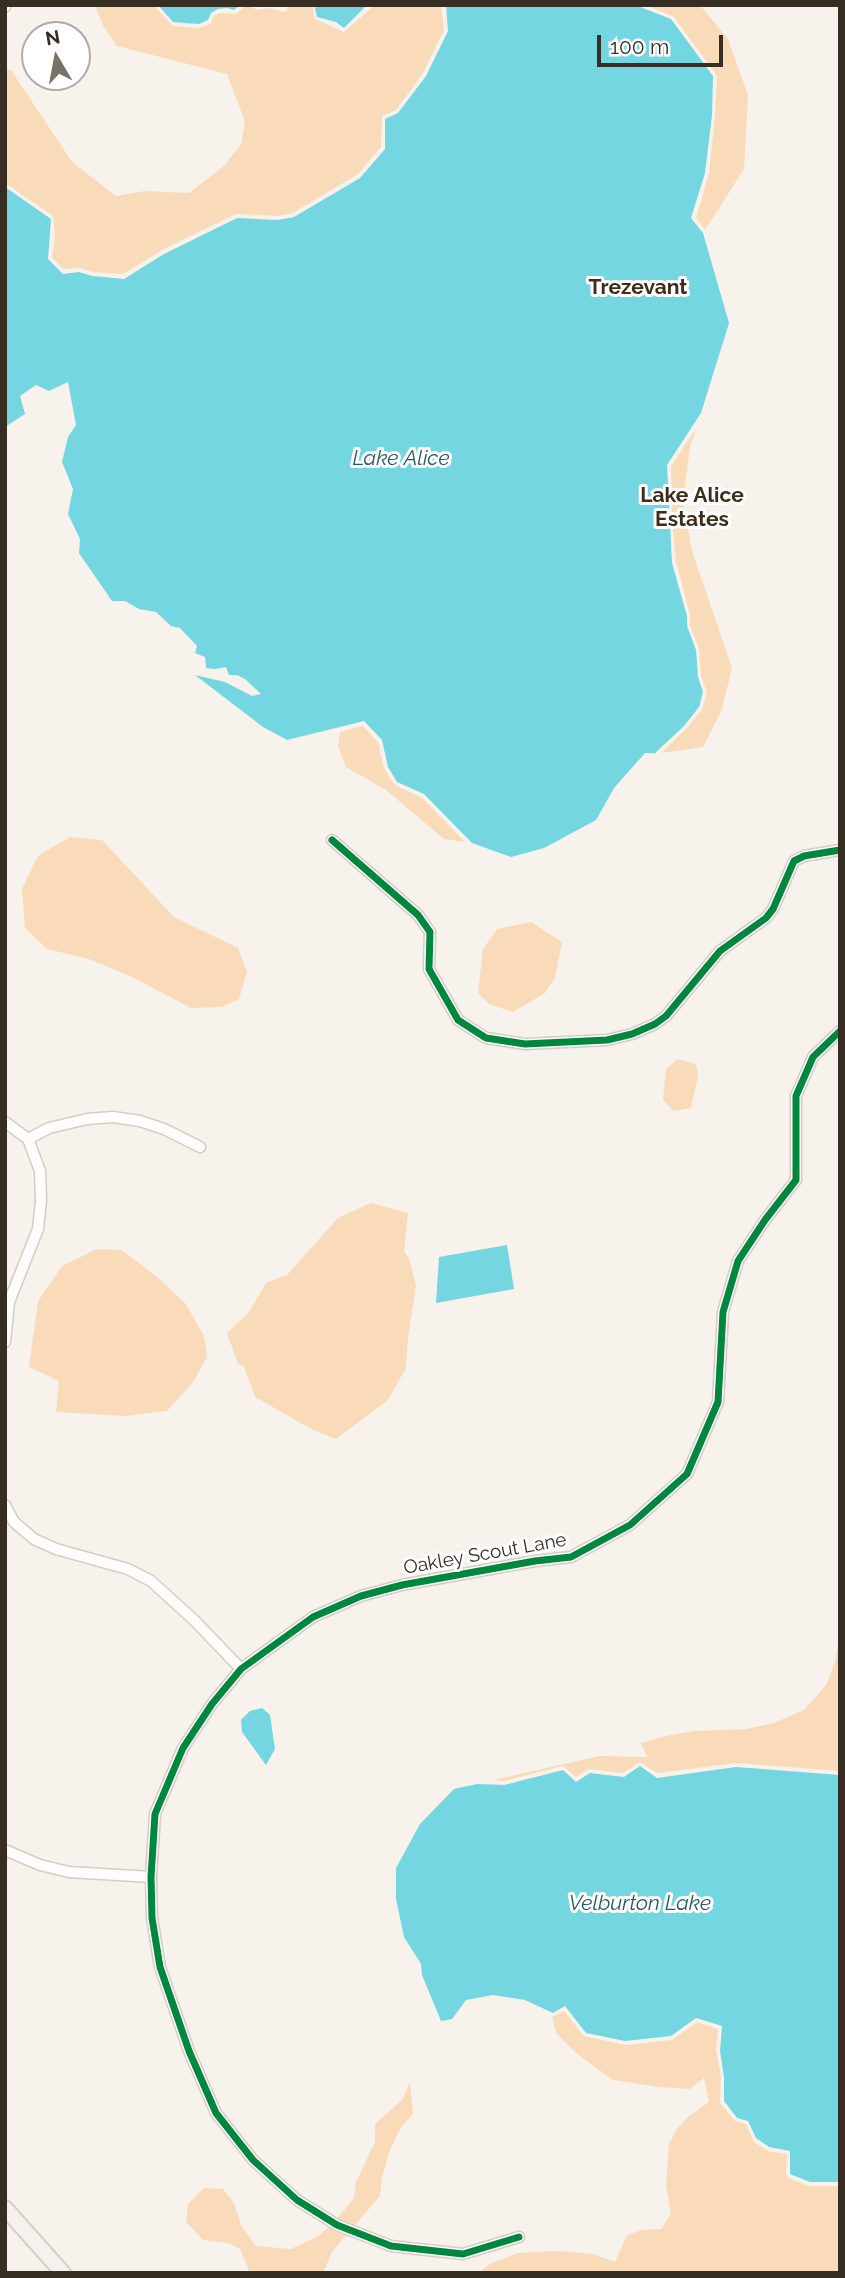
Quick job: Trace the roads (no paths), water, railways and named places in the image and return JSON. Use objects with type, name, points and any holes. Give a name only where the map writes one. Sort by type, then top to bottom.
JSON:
[{"type":"street","points":[[332,840],[418,915],[430,932],[429,969],[458,1020],[486,1038],[525,1044],[607,1040],[632,1034],[655,1024],[666,1016],[720,951],[766,918],[773,909],[794,861],[804,856],[840,850]]},
{"type":"street","name":"Oakley Scout Lane","points":[[519,2237],[463,2254],[391,2246],[337,2225],[297,2200],[253,2160],[216,2113],[189,2051],[160,1967],[152,1918],[151,1877],[155,1814],[183,1748],[212,1704],[241,1669],[313,1617],[361,1596],[424,1581],[571,1557],[630,1525],[687,1474],[718,1402],[723,1312],[738,1261],[796,1180],[796,1096],[813,1057],[840,1031]]},
{"type":"street","points":[[28,1139],[48,1128],[87,1119],[113,1117],[140,1121],[164,1129],[200,1147]]},
{"type":"street","points":[[5,1122],[28,1139],[40,1171],[41,1201],[38,1229],[9,1302],[5,1342]]},
{"type":"street","points":[[5,1505],[14,1522],[34,1539],[56,1549],[128,1569],[151,1581],[241,1669]]},
{"type":"street","points":[[5,1850],[40,1865],[69,1872],[151,1877]]},
{"type":"street","points":[[5,2208],[63,2273]]},
{"type":"water","points":[[158,5],[240,5],[234,10],[218,9],[211,13],[208,20],[199,24],[173,22]]},
{"type":"water","points":[[317,5],[367,5],[344,28],[336,22],[317,17]]},
{"type":"water","name":"Lake Alice","points":[[446,5],[635,5],[671,19],[713,76],[712,115],[705,173],[691,218],[703,233],[729,323],[701,413],[667,465],[672,563],[687,616],[687,626],[696,650],[698,677],[703,692],[699,707],[683,727],[655,753],[645,753],[614,788],[596,820],[544,848],[511,857],[472,843],[424,794],[397,782],[388,767],[382,740],[364,721],[287,740],[263,727],[195,675],[225,682],[252,696],[261,694],[245,679],[229,675],[226,667],[206,668],[205,657],[195,653],[197,646],[180,628],[171,626],[156,612],[139,609],[125,601],[112,601],[79,553],[80,539],[68,514],[73,489],[62,462],[68,437],[76,425],[68,382],[49,391],[36,385],[20,396],[25,414],[5,427],[5,187],[51,219],[48,259],[63,274],[79,272],[124,279],[164,254],[237,218],[278,220],[294,217],[360,178],[385,149],[385,119],[398,113],[426,76],[448,31]]},
{"type":"water","points":[[507,1245],[514,1289],[436,1303],[439,1257]]},
{"type":"water","points":[[262,1708],[270,1715],[275,1749],[266,1765],[242,1732],[241,1720],[250,1711]]},
{"type":"water","name":"Velburton Lake","points":[[640,1766],[657,1778],[736,1767],[840,1775],[840,2182],[810,2182],[790,2174],[790,2151],[769,2147],[756,2138],[748,2121],[737,2118],[724,2101],[720,2051],[722,2026],[696,2018],[671,2036],[625,2041],[586,2033],[565,2006],[553,2013],[525,2000],[493,1995],[466,2000],[452,2019],[441,2021],[422,1975],[421,1964],[404,1937],[396,1899],[396,1868],[420,1824],[454,1789],[477,1784],[504,1785],[563,1770],[576,1782],[590,1773],[624,1777]]},
{"type":"district","name":"Trezevant","points":[[638,288]]},
{"type":"district","name":"Lake Alice Estates","points":[[692,508]]}]
